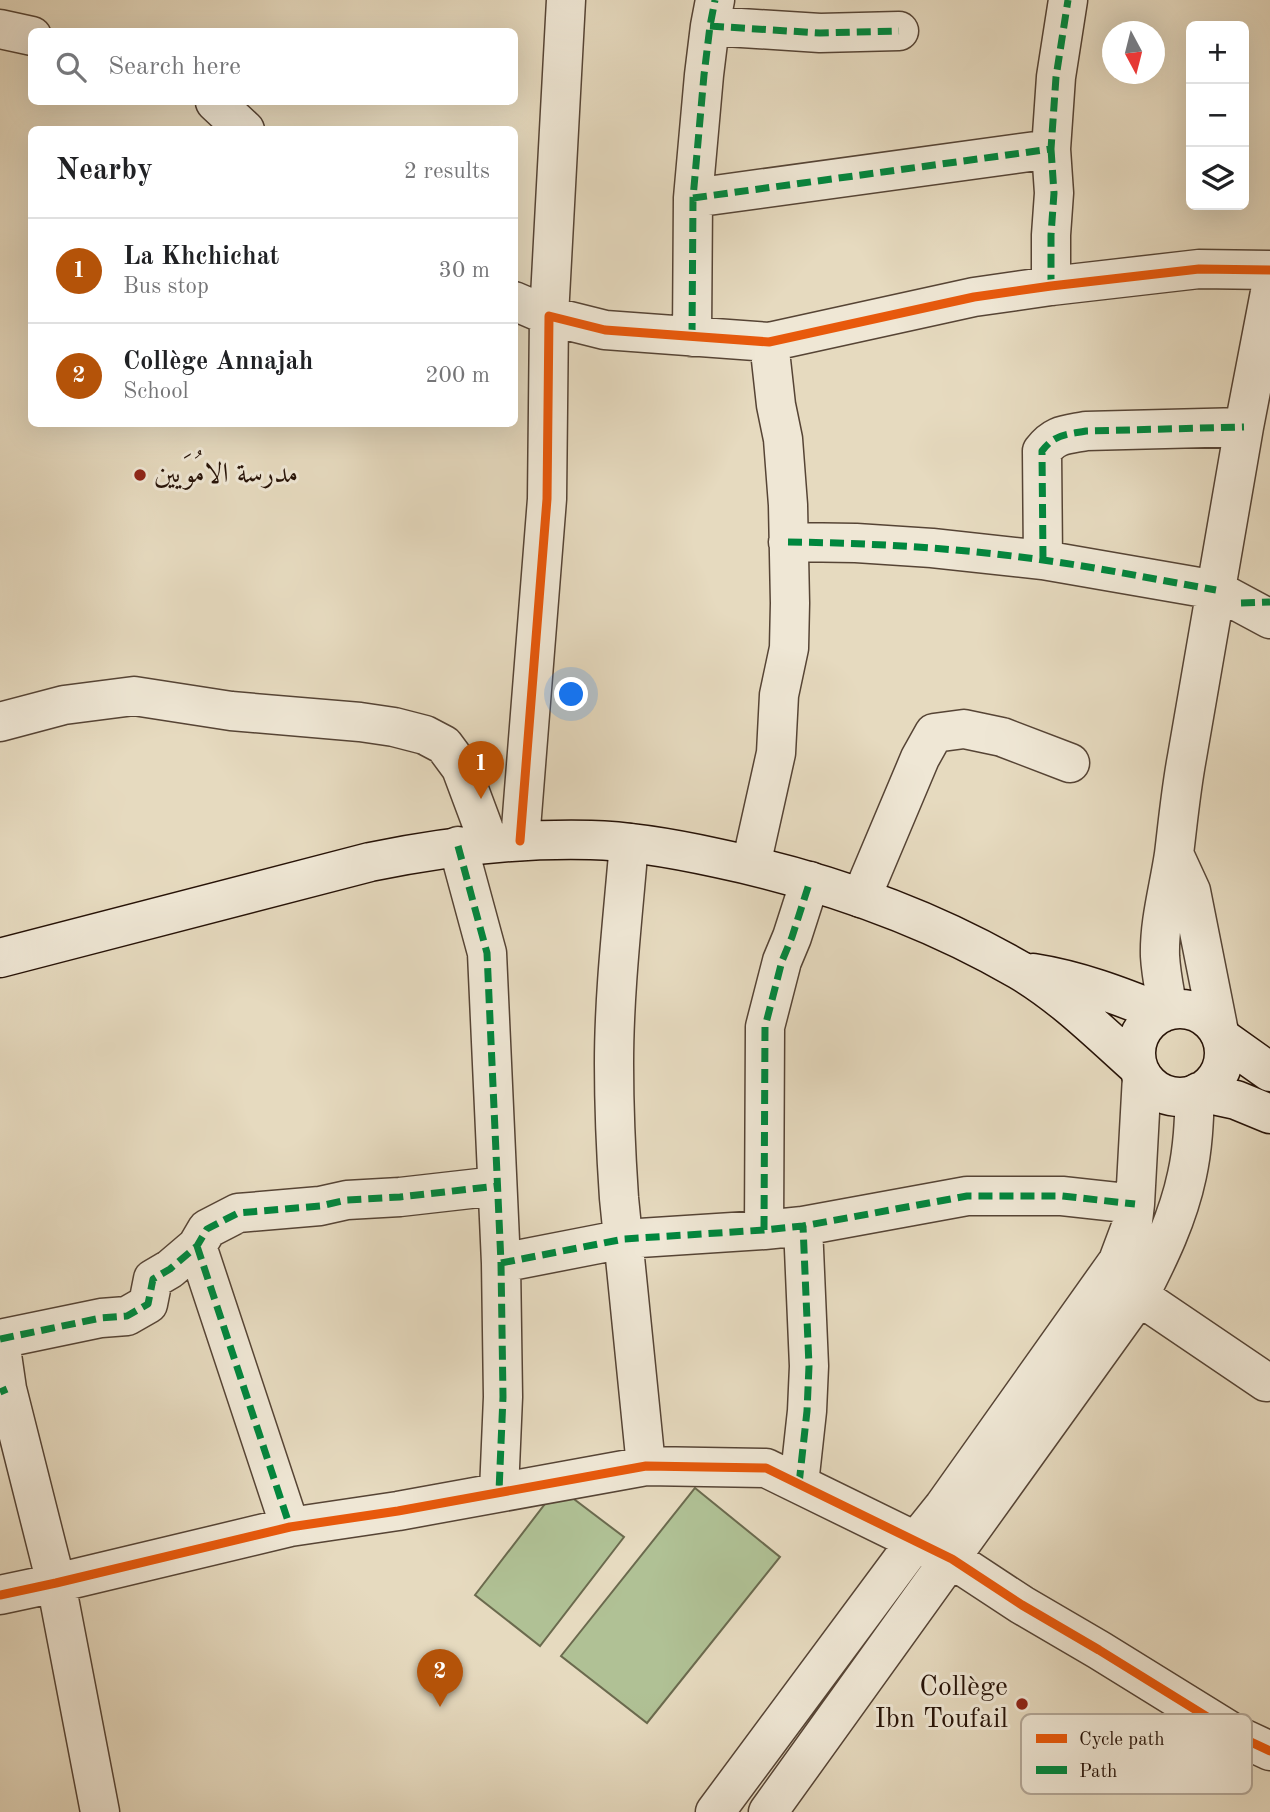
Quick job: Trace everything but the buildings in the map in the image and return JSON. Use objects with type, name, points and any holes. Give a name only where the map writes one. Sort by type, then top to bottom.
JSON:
[{"type":"street","points":[[499,1492],[503,1397],[501,1263],[487,953],[489,843],[547,499],[549,316],[566,0]]},
{"type":"street","points":[[1051,286],[1051,235],[1055,193],[1051,149],[1056,76],[1068,0]]},
{"type":"street","points":[[692,337],[693,198],[712,13],[820,33],[899,32]]},
{"type":"street","points":[[0,29],[28,35]]},
{"type":"street","points":[[218,105],[241,126]]},
{"type":"street","points":[[693,198],[1051,149]]},
{"type":"street","points":[[518,303],[549,316],[606,330],[769,342],[974,297],[1199,268],[1270,270]]},
{"type":"street","points":[[1165,1011],[1160,946],[1178,808],[1249,604],[1244,427],[1270,292]]},
{"type":"street","points":[[751,865],[776,753],[779,695],[789,648],[788,505],[783,439],[769,342]]},
{"type":"street","points":[[1043,560],[1042,451],[1051,440],[1086,432],[1244,427]]},
{"type":"street","points":[[788,542],[919,547],[1043,560],[1249,604]]},
{"type":"street","points":[[0,722],[64,705],[134,696],[231,711],[360,722],[425,735],[444,745],[461,768],[489,843]]},
{"type":"street","points":[[861,898],[915,769],[934,733],[964,729],[1002,737],[1070,764]]},
{"type":"street","points":[[0,958],[370,862],[489,843],[593,840],[629,843],[751,865],[810,881],[916,919],[1020,971],[1081,1016],[1140,1071],[1152,1087],[1165,1094],[1180,1097],[1197,1093],[1210,1085],[1218,1076],[1224,1050],[1191,891],[1174,854]]},
{"type":"street","points":[[629,843],[618,965],[614,1062],[617,1164],[646,1466]]},
{"type":"street","points":[[764,1230],[765,1027],[782,961],[810,881]]},
{"type":"street","points":[[1020,971],[1058,977],[1165,1011],[1183,1009],[1197,1012],[1210,1021],[1220,1035],[1270,1072]]},
{"type":"street","points":[[715,1812],[944,1506],[1118,1261],[1133,1221],[1135,1204],[1140,1071],[1136,1054],[1138,1041],[1151,1020],[1165,1011]]},
{"type":"street","points":[[1197,1093],[1236,1100],[1270,1114]]},
{"type":"street","points":[[768,1812],[1139,1296],[1178,1210],[1188,1174],[1197,1093]]},
{"type":"street","points":[[100,1812],[56,1583],[4,1391],[0,1340],[127,1315],[148,1304],[153,1279],[170,1269],[197,1245],[207,1229],[238,1213],[497,1186]]},
{"type":"street","points":[[501,1263],[624,1239],[803,1226],[967,1196],[1062,1196],[1135,1204]]},
{"type":"street","points":[[799,1484],[809,1366],[803,1226]]},
{"type":"street","points":[[197,1245],[289,1527]]},
{"type":"street","points":[[1139,1296],[1266,1382]]},
{"type":"street","points":[[0,1595],[289,1527],[398,1511],[646,1466],[766,1468],[951,1559],[1203,1714]]},
{"type":"street","points":[[1252,1742],[1270,1751]]},
{"type":"green space","points":[[558,1487],[624,1537],[540,1646],[475,1595]]},
{"type":"green space","points":[[695,1488],[780,1557],[647,1723],[561,1656]]},
{"type":"marked path","points":[[692,337],[693,198],[704,75],[715,0]]},
{"type":"marked path","points":[[693,198],[1051,149],[1056,77],[1068,0]]},
{"type":"marked path","points":[[710,26],[820,33],[899,31]]},
{"type":"marked path","points":[[1051,149],[1054,193],[1051,286]]},
{"type":"marked path","points":[[1043,560],[1042,451],[1051,441],[1086,431],[1244,427]]},
{"type":"marked path","points":[[788,542],[979,552],[1086,567],[1216,590]]},
{"type":"marked path","points":[[1241,603],[1270,602]]},
{"type":"marked path","points":[[458,846],[487,953],[501,1263],[503,1397],[499,1491]]},
{"type":"marked path","points":[[764,1230],[765,1027],[782,961],[810,881]]},
{"type":"marked path","points":[[0,1339],[101,1318],[127,1316],[148,1304],[153,1279],[170,1269],[197,1246],[207,1229],[238,1213],[497,1186]]},
{"type":"marked path","points":[[501,1263],[624,1239],[803,1226],[967,1196],[1062,1196],[1135,1204]]},
{"type":"marked path","points":[[799,1484],[809,1366],[803,1226]]},
{"type":"marked path","points":[[197,1246],[290,1527]]},
{"type":"marked path","points":[[0,1392],[7,1389]]},
{"type":"cycle path","points":[[520,841],[547,499],[549,316],[605,330],[769,342],[974,297],[1199,269],[1270,270]]},
{"type":"cycle path","points":[[0,1595],[290,1527],[398,1511],[646,1466],[766,1468],[952,1559],[1022,1605],[1202,1714]]},
{"type":"cycle path","points":[[1252,1743],[1270,1751]]},
{"type":"place","name":"مدرسة الامُوَيين","points":[[140,475]]},
{"type":"place","name":"La Khchichat","points":[[481,799]]},
{"type":"place","name":"Collège Ibn Toufail","points":[[1022,1704]]},
{"type":"place","name":"Collège Annajah","points":[[440,1707]]}]
